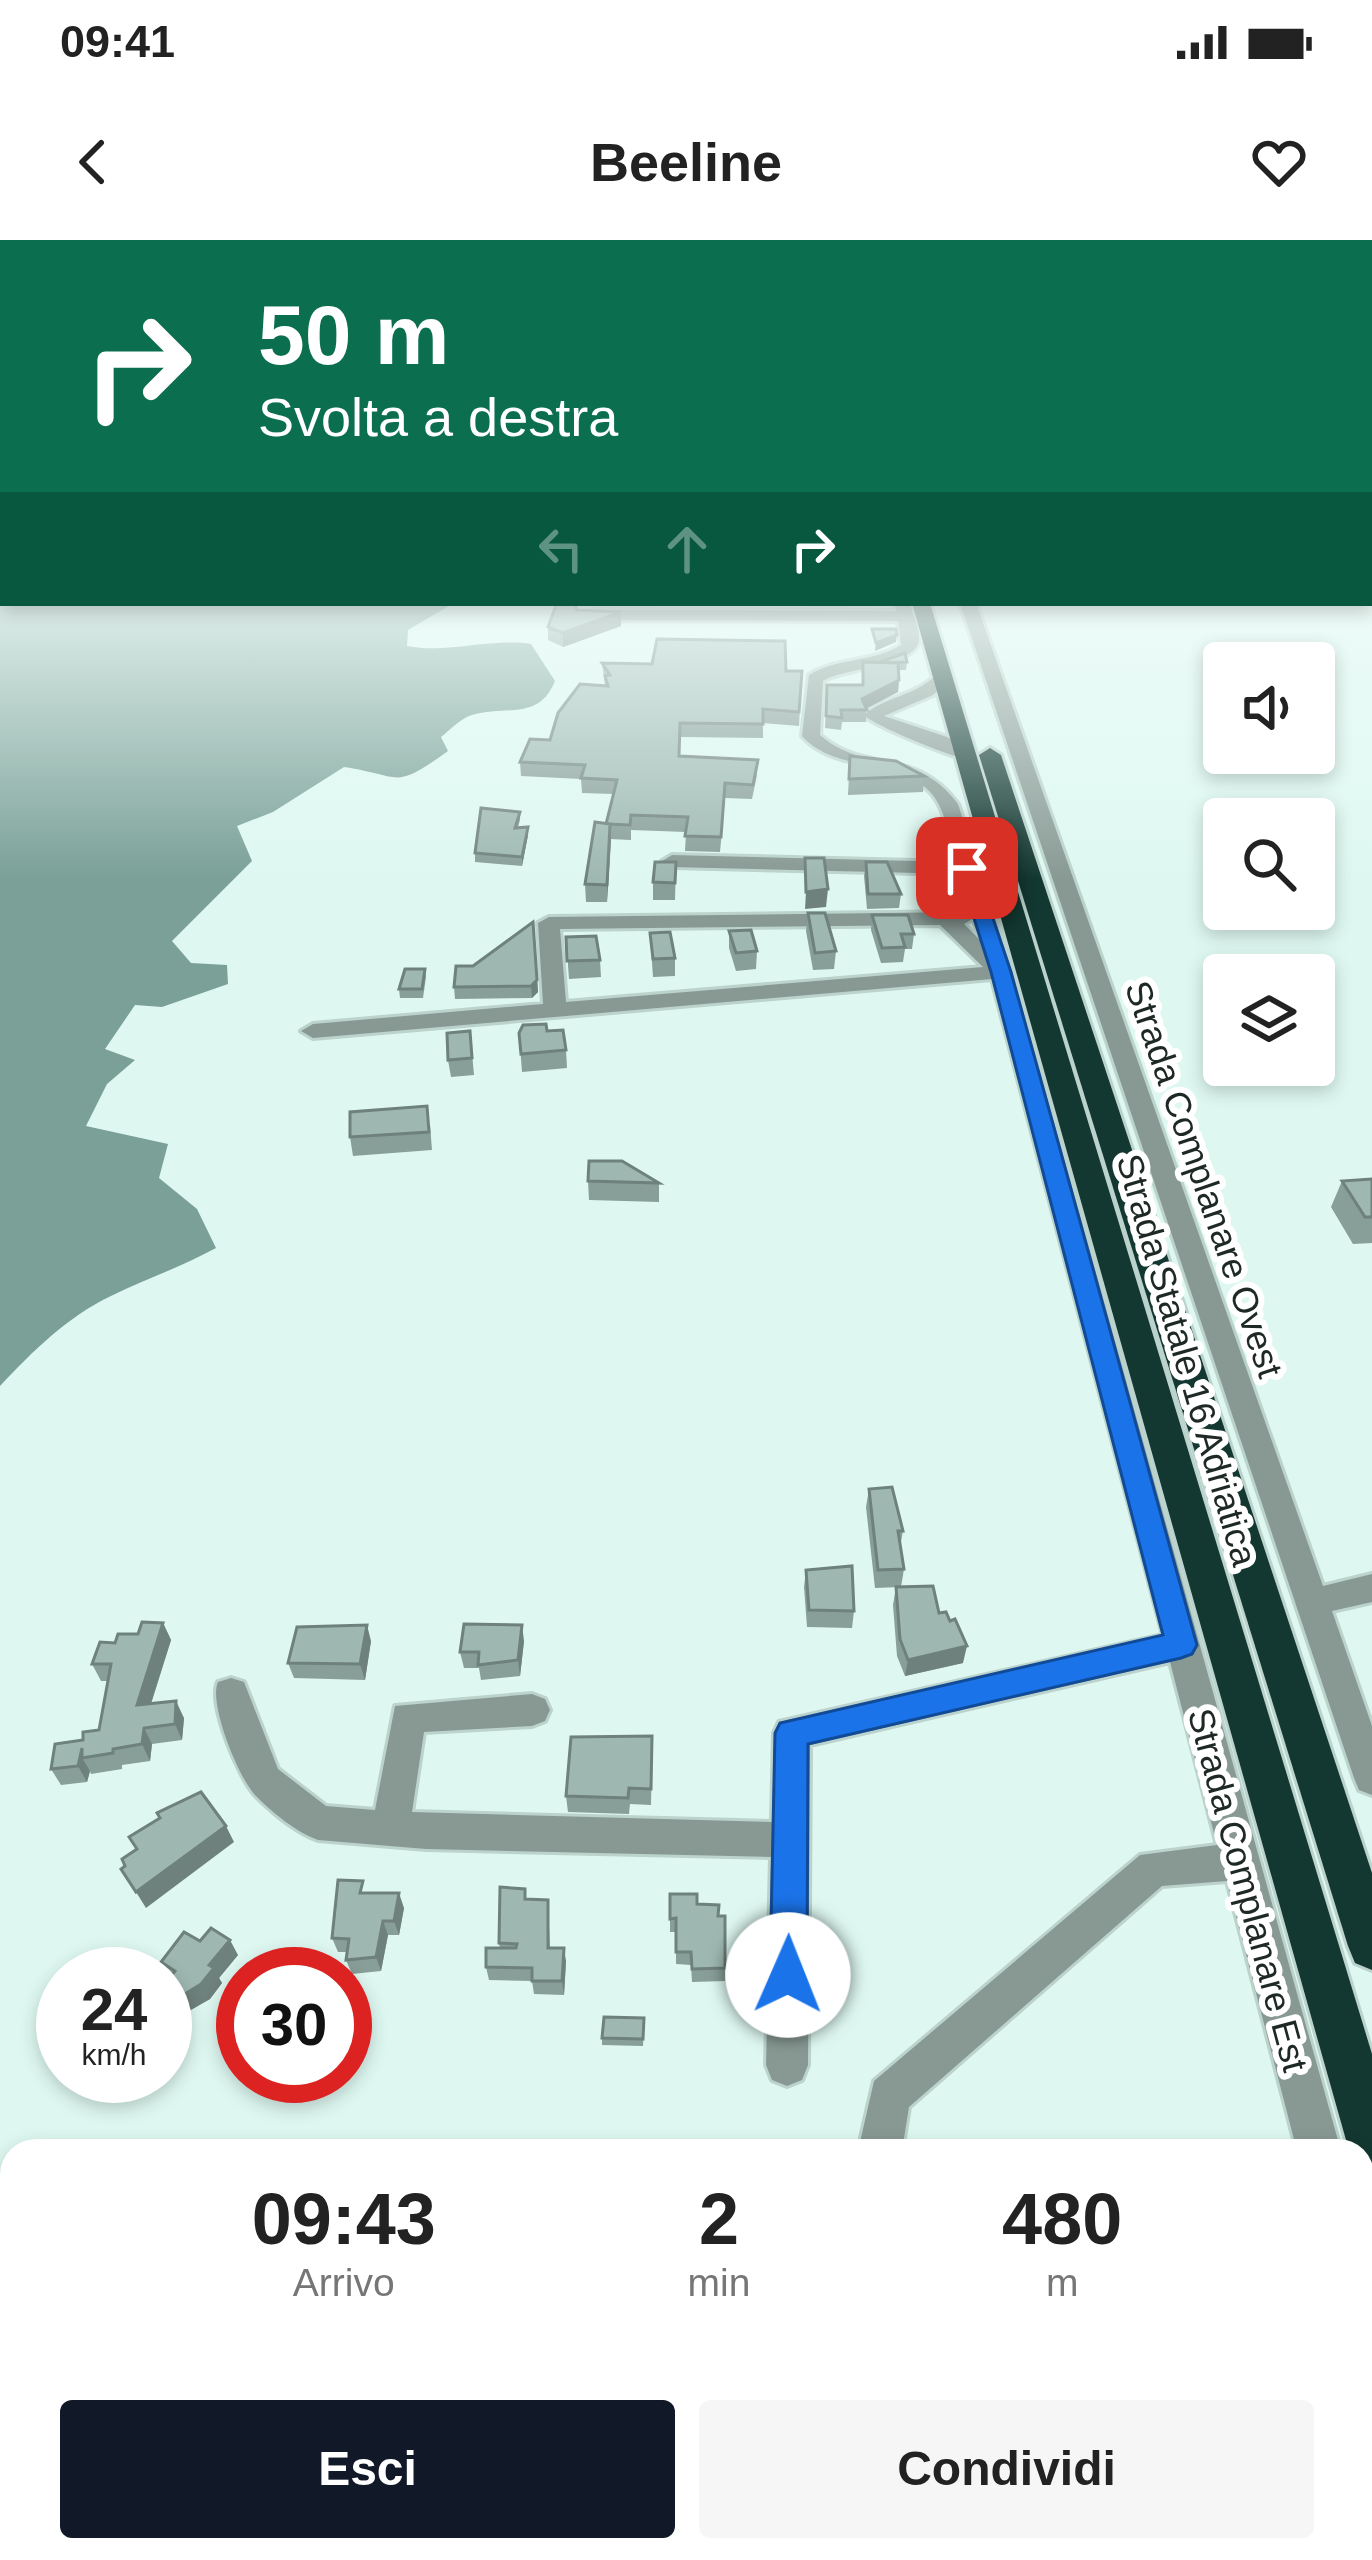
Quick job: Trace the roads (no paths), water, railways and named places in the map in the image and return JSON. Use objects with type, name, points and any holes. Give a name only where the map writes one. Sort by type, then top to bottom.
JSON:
[{"type":"highway","name":"Strada Statale 16 Adriatica","points":[[937,664],[1372,2139]]},
{"type":"highway","name":"Strada Statale 16 Adriatica","points":[[962,664],[1372,1946]]},
{"type":"street","name":"Strada Complanare Est","points":[[850,664],[815,679],[811,736],[832,754],[918,772],[938,784],[949,804],[1001,972],[1315,2139]]},
{"type":"street","name":"Strada Complanare Ovest","points":[[989,664],[1372,1778]]},
{"type":"street","points":[[943,678],[923,697],[873,715],[886,727],[950,742],[966,756]]},
{"type":"street","points":[[672,861],[967,868]]},
{"type":"street","points":[[944,917],[1001,972]]},
{"type":"street","points":[[555,1010],[549,923],[981,919]]},
{"type":"street","points":[[313,1030],[1001,972]]},
{"type":"street","points":[[1312,1602],[1372,1588]]},
{"type":"street","points":[[787,2065],[792,1733],[1181,1645]]},
{"type":"street","points":[[231,1693],[239,1724],[265,1781],[318,1823],[790,1840]]},
{"type":"street","points":[[391,1829],[408,1717],[532,1710]]},
{"type":"street","points":[[882,2139],[889,2096],[1154,1868],[1240,1862]]}]
